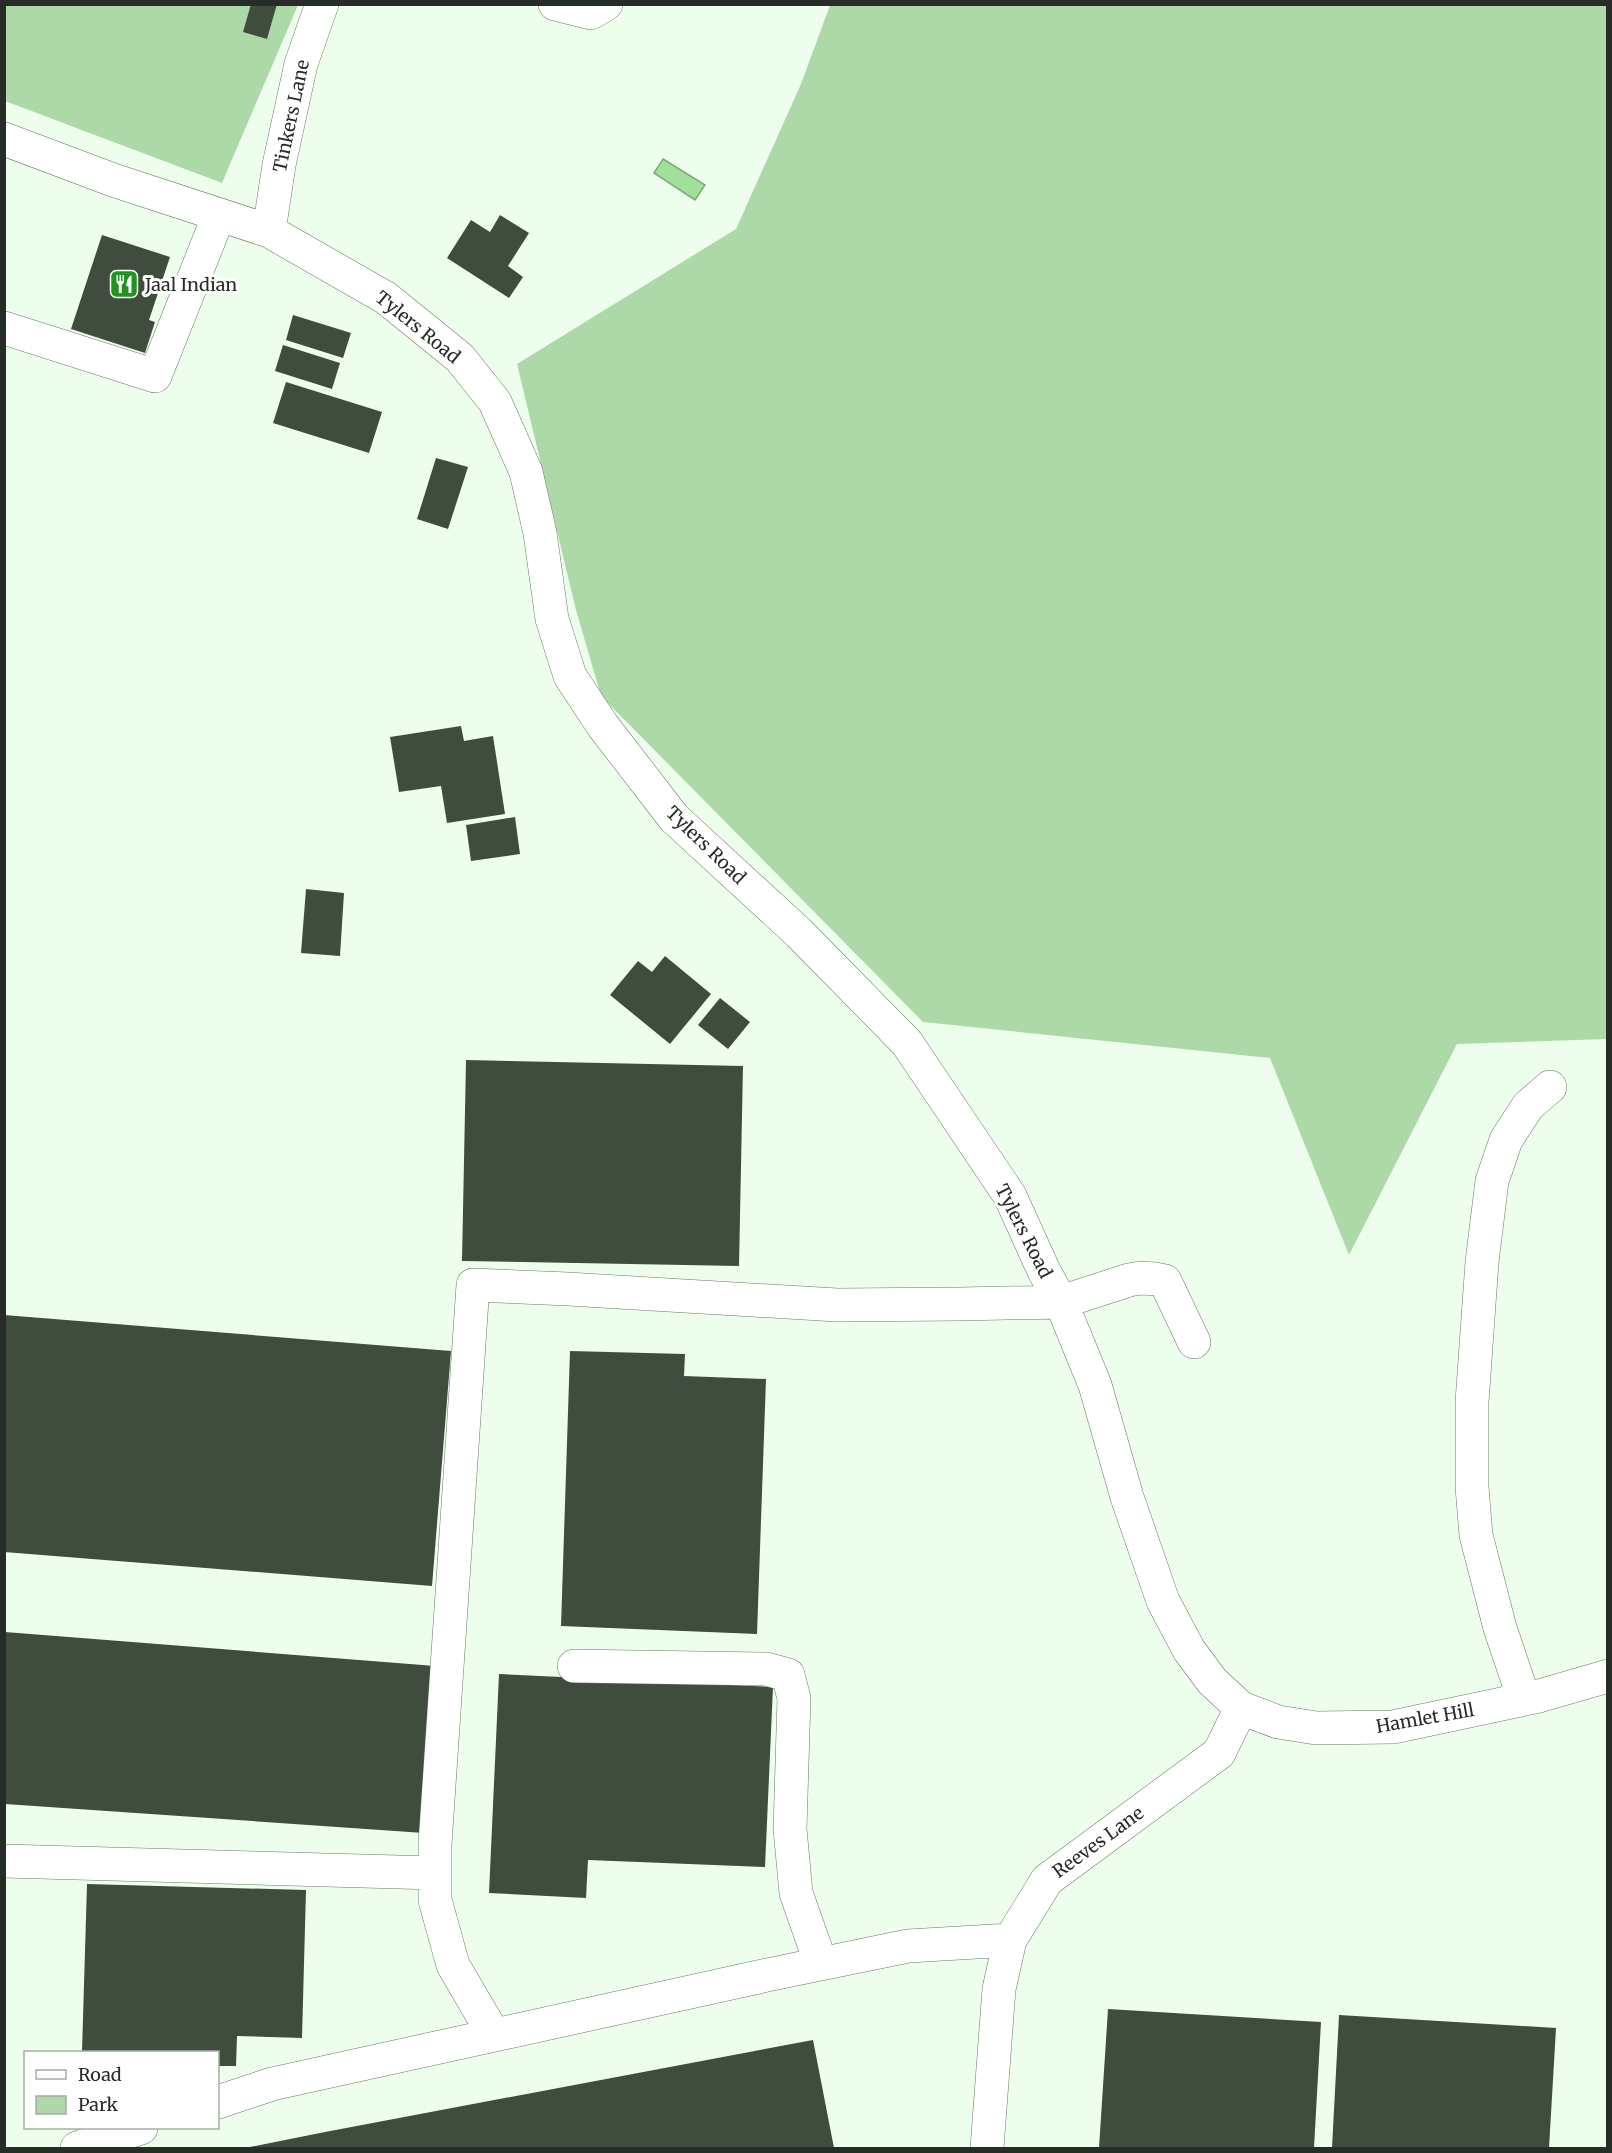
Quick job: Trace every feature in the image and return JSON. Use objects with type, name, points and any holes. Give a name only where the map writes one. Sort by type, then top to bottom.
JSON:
[{"type":"street","name":"Tinkers Lane","points":[[269,231],[279,165],[301,64],[322,4]]},
{"type":"street","points":[[555,4],[591,13],[606,4]]},
{"type":"street","name":"Tylers Road","points":[[4,139],[113,180],[269,231],[386,298],[460,358],[495,402],[526,471],[540,533],[552,619],[570,676],[603,726],[674,818],[799,933],[907,1043],[1010,1196],[1044,1271],[1061,1302],[1095,1385],[1127,1497],[1163,1600],[1189,1650],[1212,1681],[1241,1708]]},
{"type":"street","points":[[4,327],[155,376],[219,215]]},
{"type":"street","points":[[1524,1699],[1500,1628],[1476,1535],[1472,1487],[1472,1402],[1482,1262],[1492,1181],[1506,1140],[1528,1106],[1550,1087]]},
{"type":"street","points":[[494,2035],[453,1965],[435,1900],[436,1832],[473,1286],[568,1289],[837,1305],[1061,1302],[1139,1278],[1166,1281],[1194,1342]]},
{"type":"street","points":[[574,1666],[766,1669],[788,1675],[794,1698],[790,1829],[796,1893],[821,1964]]},
{"type":"street","name":"Hamlet Hill","points":[[1241,1708],[1278,1722],[1316,1728],[1393,1727],[1524,1699],[1608,1676]]},
{"type":"street","name":"Reeves Lane","points":[[987,2148],[999,1989],[1010,1940],[1047,1880],[1219,1753],[1241,1708]]},
{"type":"street","points":[[4,1861],[435,1874]]},
{"type":"street","points":[[219,2102],[272,2084],[908,1946],[1010,1940]]},
{"type":"street","points":[[77,2148],[135,2129]]},
{"type":"green space","points":[[4,5],[298,5],[222,183],[5,101]]},
{"type":"green space","points":[[830,5],[1607,5],[1607,1039],[1457,1044],[1349,1255],[1270,1058],[923,1022],[601,696],[576,610],[517,364],[736,229],[801,84]]},
{"type":"shaded area","points":[[663,159],[705,185],[695,200],[654,173]]},
{"type":"building","points":[[251,4],[277,4],[267,39],[243,32]]},
{"type":"building","points":[[500,215],[529,233],[508,266],[523,277],[509,298],[447,258],[471,220],[490,232]]},
{"type":"building","name":"Jaal Indian","points":[[102,235],[170,257],[149,320],[155,322],[145,353],[71,329]]},
{"type":"building","points":[[293,315],[351,333],[343,358],[286,340]]},
{"type":"building","points":[[283,345],[340,363],[332,389],[275,371]]},
{"type":"building","points":[[286,382],[382,412],[369,453],[273,423]]},
{"type":"building","points":[[436,458],[468,467],[448,529],[417,519]]},
{"type":"building","points":[[461,726],[464,741],[493,736],[505,814],[447,823],[441,786],[399,792],[390,737]]},
{"type":"building","points":[[515,817],[520,854],[471,861],[466,825]]},
{"type":"building","points":[[306,889],[344,893],[340,956],[301,953]]},
{"type":"building","points":[[665,956],[711,994],[670,1044],[610,995],[638,961],[652,972]]},
{"type":"building","points":[[720,998],[750,1022],[728,1049],[698,1025]]},
{"type":"building","points":[[466,1060],[743,1066],[739,1266],[462,1261]]},
{"type":"building","points":[[4,1315],[451,1351],[432,1586],[4,1552]]},
{"type":"building","points":[[570,1351],[685,1354],[684,1376],[766,1379],[757,1634],[561,1626]]},
{"type":"building","points":[[5,1632],[435,1666],[424,1833],[5,1804]]},
{"type":"building","points":[[499,1674],[773,1687],[765,1867],[588,1860],[586,1898],[489,1893]]},
{"type":"building","points":[[87,1884],[306,1890],[302,2038],[237,2036],[236,2066],[219,2066],[219,2051],[82,2051]]},
{"type":"building","points":[[1108,2009],[1321,2022],[1314,2148],[1099,2148]]},
{"type":"building","points":[[1339,2015],[1556,2028],[1549,2148],[1332,2148]]},
{"type":"building","points":[[813,2040],[834,2148],[245,2148],[325,2132]]},
{"type":"place","name":"Jaal Indian","points":[[124,284]]}]
